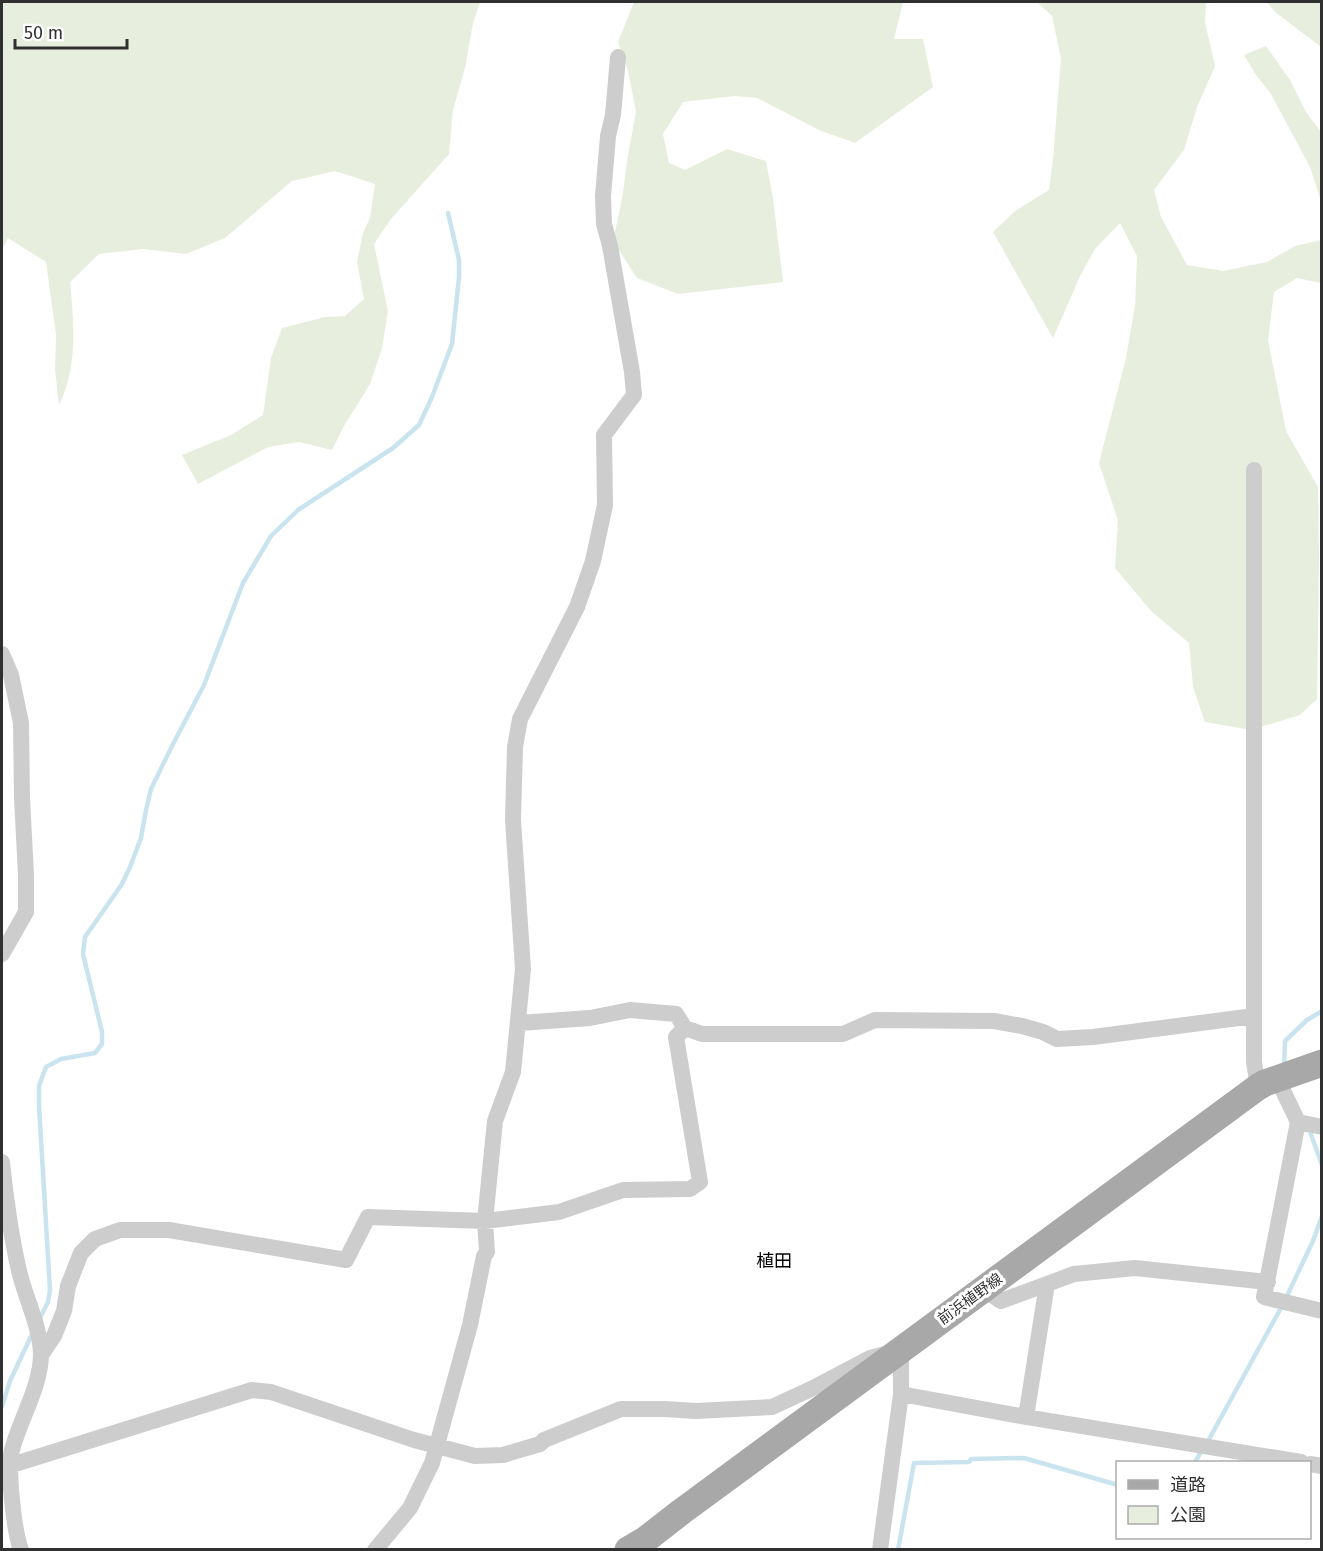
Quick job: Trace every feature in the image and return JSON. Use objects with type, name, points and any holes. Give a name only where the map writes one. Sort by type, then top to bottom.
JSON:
[{"type":"main road","name":"前浜植野線","points":[[628,1550],[645,1540],[983,1289],[1268,1083],[1322,1063]]},
{"type":"street","points":[[375,1550],[410,1508],[432,1463],[470,1325],[484,1256],[487,1252],[485,1221],[495,1121],[513,1072],[523,969],[513,820],[514,747],[520,719],[578,607],[593,561],[606,505],[604,435],[633,395],[632,372],[610,246],[604,224],[603,205],[608,136],[613,115],[618,57]]},
{"type":"street","points":[[1254,470],[1254,1062],[1298,1122],[1322,1127]]},
{"type":"street","points":[[2,654],[11,675],[21,723],[26,912],[2,954]]},
{"type":"street","points":[[519,1023],[590,1018],[630,1010],[676,1014],[685,1029],[702,1034],[843,1034],[875,1020],[994,1021],[1022,1026],[1057,1039],[1094,1037],[1254,1016]]},
{"type":"street","points":[[41,1355],[54,1336],[64,1311],[69,1286],[81,1253],[95,1239],[120,1230],[169,1230],[345,1260],[368,1217],[485,1221],[559,1212],[623,1190],[690,1189],[700,1182],[676,1037],[685,1029]]},
{"type":"street","points":[[1298,1122],[1264,1297],[1322,1311]]},
{"type":"street","points":[[2,1162],[10,1228],[41,1355],[39,1374],[6,1467],[21,1550]]},
{"type":"street","points":[[983,1289],[1001,1301],[1074,1274],[1135,1268],[1268,1282]]},
{"type":"street","points":[[1026,1417],[1047,1284]]},
{"type":"street","points":[[6,1467],[252,1390],[271,1392],[414,1440],[476,1456],[503,1455],[540,1444],[544,1440],[621,1409],[696,1412],[772,1407],[870,1358],[901,1350],[901,1394],[880,1550]]},
{"type":"street","points":[[901,1394],[1295,1461]]},
{"type":"green space","points":[[2,2],[480,2],[453,110],[449,154],[391,219],[374,244],[388,311],[382,348],[370,384],[332,450],[299,442],[268,447],[198,484],[182,455],[231,435],[263,415],[271,358],[282,328],[325,317],[345,316],[364,299],[357,262],[363,233],[370,218],[375,184],[335,171],[292,181],[225,238],[186,254],[143,249],[99,254],[70,282],[73,313],[72,360],[59,405],[55,369],[56,335],[46,262],[8,238],[2,250]]},
{"type":"green space","points":[[634,2],[903,2],[894,39],[923,39],[933,87],[855,143],[819,130],[757,98],[735,96],[683,102],[663,134],[669,163],[685,170],[727,149],[766,161],[783,282],[678,294],[637,278],[613,241],[636,112],[628,71],[618,42]]},
{"type":"green space","points":[[1037,2],[1206,2],[1205,22],[1215,66],[1197,107],[1184,150],[1154,190],[1161,217],[1187,265],[1223,271],[1267,262],[1295,246],[1321,240],[1321,283],[1297,278],[1274,292],[1268,340],[1286,431],[1318,487],[1317,699],[1300,715],[1251,730],[1205,722],[1193,687],[1189,643],[1151,611],[1115,568],[1118,520],[1099,463],[1126,358],[1135,306],[1137,256],[1120,223],[1095,249],[1080,276],[1053,338],[993,232],[1015,211],[1049,190],[1061,58],[1052,16]]},
{"type":"green space","points":[[1267,2],[1321,2],[1321,47],[1275,12]]},
{"type":"green space","points":[[1266,46],[1290,80],[1306,112],[1321,132],[1321,201],[1310,167],[1271,94],[1244,55]]},
{"type":"waterway","points":[[40,1318],[48,1302],[50,1290],[39,1086],[46,1067],[61,1059],[95,1053],[102,1044],[102,1032],[83,954],[85,937],[122,884],[130,867],[141,838],[151,789],[204,685],[243,583],[271,536],[298,510],[393,448],[419,425],[452,344],[459,260],[448,213]]},
{"type":"waterway","points":[[1284,1066],[1285,1041],[1307,1020],[1322,1011]]},
{"type":"waterway","points":[[1309,1129],[1322,1165]]},
{"type":"waterway","points":[[1286,1298],[1313,1241],[1322,1216]]},
{"type":"waterway","points":[[1207,1443],[1282,1306]]},
{"type":"waterway","points":[[2,1406],[10,1381],[32,1334]]},
{"type":"waterway","points":[[1196,1461],[1202,1450]]},
{"type":"waterway","points":[[898,1550],[914,1463],[1024,1458],[1116,1484]]},
{"type":"district","name":"植田","points":[[774,1261]]}]
